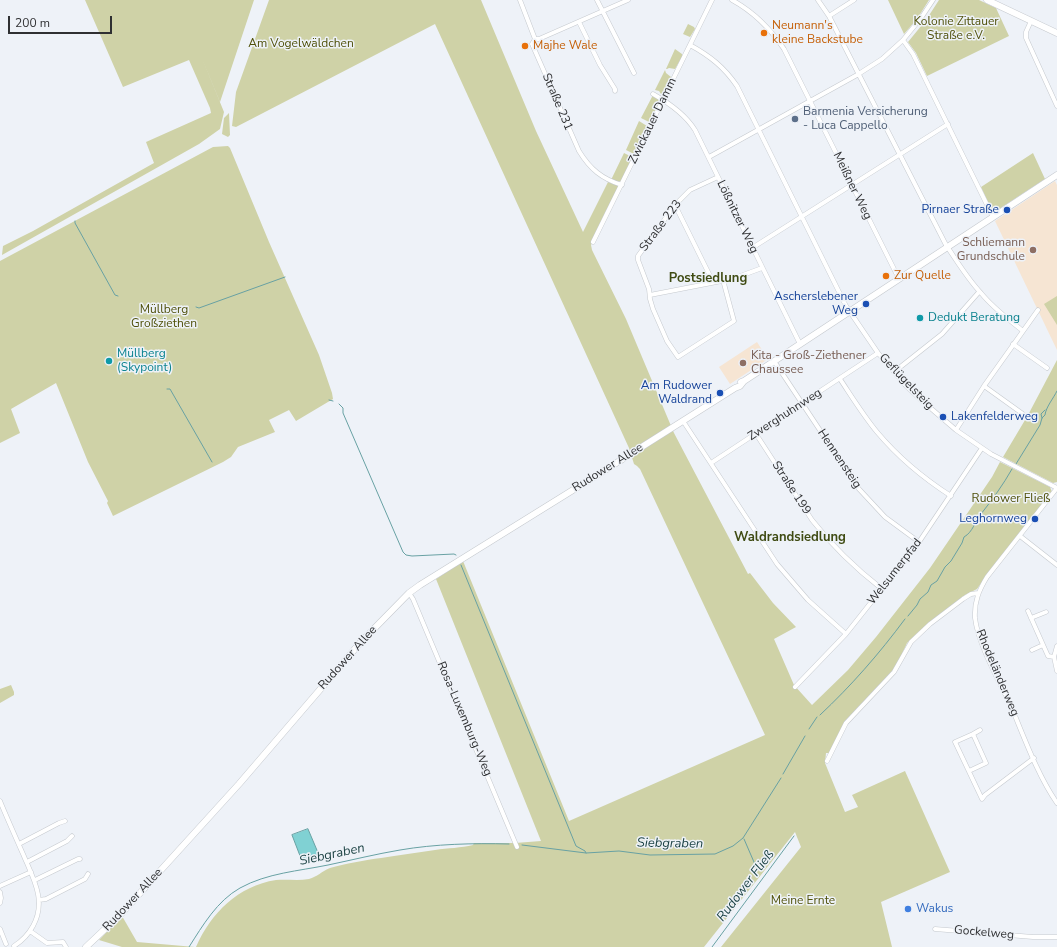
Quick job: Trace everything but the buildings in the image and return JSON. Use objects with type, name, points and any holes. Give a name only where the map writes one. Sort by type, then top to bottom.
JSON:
[{"type":"street","name":"Straße 231","points":[[520,0],[535,39],[532,44],[581,155],[600,175],[609,181],[622,185]]},
{"type":"street","points":[[598,0],[634,73]]},
{"type":"street","points":[[535,39],[579,22],[628,0]]},
{"type":"street","name":"Zwickauer Damm","points":[[593,242],[712,0]]},
{"type":"street","name":"Meißner Weg","points":[[732,0],[756,16],[776,37],[900,279]]},
{"type":"street","points":[[818,0],[829,16],[947,248],[979,292],[1003,315],[1023,331]]},
{"type":"street","points":[[829,16],[854,0]]},
{"type":"street","points":[[709,157],[858,74],[882,59],[903,40],[933,0]]},
{"type":"street","points":[[987,0],[1057,33]]},
{"type":"street","points":[[1031,21],[1026,32],[1026,38],[1057,106]]},
{"type":"street","points":[[579,22],[600,65],[615,91]]},
{"type":"street","points":[[903,40],[913,54],[993,217]]},
{"type":"street","points":[[690,45],[711,57],[730,76],[737,86],[850,312]]},
{"type":"street","name":"Lößnitzer Weg","points":[[653,94],[679,111],[693,126],[800,344]]},
{"type":"street","points":[[752,248],[948,124]]},
{"type":"street","name":"Rudower Allee","points":[[86,947],[121,914],[239,784],[360,643],[409,593],[740,386],[744,381],[774,361],[1057,175]]},
{"type":"street","name":"Straße 223","points":[[718,177],[690,190],[675,205],[638,256],[658,321],[667,341],[678,358],[734,321],[723,280]]},
{"type":"street","points":[[675,205],[714,282]]},
{"type":"street","points":[[650,295],[732,279],[762,268]]},
{"type":"street","points":[[894,372],[942,334],[979,292]]},
{"type":"street","points":[[956,430],[984,386],[1038,310]]},
{"type":"street","name":"Geflügelsteig","points":[[850,312],[878,354],[926,405],[956,430],[982,448],[1057,488]]},
{"type":"street","points":[[1014,344],[1047,368]]},
{"type":"street","name":"Zwerghuhnweg","points":[[712,464],[878,354]]},
{"type":"street","name":"Hennensteig","points":[[774,361],[847,472],[866,497],[886,517],[919,542]]},
{"type":"street","points":[[840,379],[864,416],[893,450],[911,467],[951,496]]},
{"type":"street","points":[[984,386],[1023,414]]},
{"type":"street","points":[[683,421],[788,578],[820,612],[846,634]]},
{"type":"street","name":"Straße 199","points":[[756,434],[809,515],[822,532],[840,553],[860,572],[882,588]]},
{"type":"street","name":"Welsumerpfad","points":[[795,687],[846,634],[919,542],[982,448]]},
{"type":"street","name":"Rhodeländerweg","points":[[1057,488],[987,577],[978,593],[975,613],[980,637],[1034,758],[1057,803]]},
{"type":"street","points":[[1020,536],[1057,565]]},
{"type":"street","name":"Rosa-Luxemburg-Weg","points":[[409,593],[413,599],[517,846]]},
{"type":"street","points":[[827,761],[846,723],[894,672],[911,642],[937,618],[963,598],[971,594],[978,593]]},
{"type":"street","points":[[1028,611],[1048,656],[1054,657]]},
{"type":"street","points":[[1031,618],[1046,612]]},
{"type":"street","points":[[1032,650],[1043,645]]},
{"type":"street","points":[[1057,646],[1054,657],[1057,671]]},
{"type":"street","points":[[980,730],[955,742],[982,799],[985,795],[1034,758]]},
{"type":"street","points":[[969,771],[986,763],[973,734]]},
{"type":"street","points":[[0,800],[35,880],[39,900],[38,912],[30,931],[14,947],[11,944],[4,945],[0,929]]},
{"type":"street","points":[[19,844],[65,821]]},
{"type":"street","points":[[26,862],[67,841],[72,836]]},
{"type":"street","points":[[35,880],[80,859]]},
{"type":"street","points":[[0,886],[31,872]]},
{"type":"street","points":[[39,900],[46,899],[85,879],[88,874]]},
{"type":"street","points":[[0,892],[0,903]]},
{"type":"street","name":"Gockelweg","points":[[935,929],[1033,937],[1057,937]]},
{"type":"street","points":[[30,931],[47,943],[63,942],[66,947]]},
{"type":"shaded area","name":"Schliemann Grundschule","points":[[1055,181],[1057,185],[1057,350],[995,221]]},
{"type":"shaded area","name":"Kita - Groß-Ziethener Chaussee","points":[[757,342],[768,359],[730,384],[719,367]]},
{"type":"green space","points":[[85,0],[254,0],[220,102],[199,51],[224,112],[220,129],[199,144],[2,255],[3,246],[33,231],[154,163],[146,142],[211,113],[189,60],[123,87]]},
{"type":"green space","points":[[269,0],[481,0],[536,131],[583,232],[608,182],[621,186],[591,245],[592,250],[626,319],[674,433],[748,574],[750,573],[773,603],[796,627],[774,639],[794,685],[812,705],[848,670],[930,568],[992,477],[1000,462],[1050,487],[1052,492],[1046,502],[994,565],[977,589],[965,595],[923,628],[907,643],[896,667],[849,717],[843,725],[830,753],[826,753],[825,763],[845,812],[858,807],[852,795],[905,771],[950,872],[881,902],[892,947],[721,947],[801,847],[795,832],[704,947],[196,947],[209,923],[227,903],[250,888],[262,883],[276,880],[309,879],[330,868],[342,865],[440,849],[464,847],[473,845],[474,843],[515,843],[541,841],[436,579],[463,561],[569,821],[765,735],[640,469],[634,464],[629,448],[435,24],[236,127],[232,126],[236,92]]},
{"type":"green space","name":"Kolonie Zittauer Straße e.V.","points":[[888,0],[929,0],[917,19],[904,34]]},
{"type":"green space","name":"Kolonie Zittauer Straße e.V.","points":[[939,0],[979,0],[996,8],[1009,36],[927,76],[916,53],[908,42],[926,20]]},
{"type":"green space","points":[[688,24],[695,29],[690,37],[683,34]]},
{"type":"green space","points":[[675,49],[682,54],[682,57],[675,69],[666,69]]},
{"type":"green space","points":[[665,70],[671,77],[665,92],[661,94],[659,91],[655,90]]},
{"type":"green space","points":[[653,95],[661,101],[651,123],[641,118]]},
{"type":"green space","points":[[229,113],[230,135],[228,137],[222,134],[224,118]]},
{"type":"green space","points":[[639,121],[647,126],[634,154],[626,150]]},
{"type":"green space","name":"Müllberg Großziethen","points":[[228,146],[319,355],[333,399],[296,421],[289,410],[269,420],[275,432],[238,447],[231,457],[223,462],[113,516],[107,503],[108,501],[88,462],[56,383],[11,409],[20,433],[0,443],[0,261],[213,147]]},
{"type":"green space","points":[[624,153],[634,158],[623,180],[618,182],[611,180]]},
{"type":"green space","points":[[1033,153],[1045,179],[993,213],[981,187]]},
{"type":"green space","points":[[1057,296],[1057,325],[1044,304]]},
{"type":"green space","name":"Rudower Fließ","points":[[1057,360],[1057,482],[1053,483],[1003,457],[1028,415]]},
{"type":"green space","points":[[11,685],[14,695],[0,703],[0,689]]},
{"type":"green space","points":[[122,916],[137,942],[195,947],[122,947],[99,940]]},
{"type":"water","points":[[308,829],[319,855],[302,861],[292,835]]},
{"type":"waterway","points":[[75,221],[115,295],[118,296]]},
{"type":"waterway","points":[[196,307],[199,308],[285,277]]},
{"type":"waterway","points":[[167,389],[170,389],[212,462]]},
{"type":"waterway","name":"Rudower Fließ","points":[[1016,464],[1040,425],[1042,418],[1057,391]]},
{"type":"waterway","points":[[329,400],[333,401]]},
{"type":"waterway","points":[[339,404],[343,408],[343,413],[403,552],[406,555],[412,556],[456,555]]},
{"type":"waterway","name":"Rudower Fließ","points":[[1042,418],[1041,414],[1045,410]]},
{"type":"waterway","name":"Rudower Fließ","points":[[908,616],[920,599],[928,592],[931,585],[937,581],[945,567],[951,561],[964,537],[972,529],[1012,469]]},
{"type":"waterway","points":[[461,565],[576,846],[586,853]]},
{"type":"waterway","name":"Rudower Fließ","points":[[820,715],[843,693],[885,645],[905,619]]},
{"type":"waterway","name":"Siebgraben","points":[[809,729],[817,717]]},
{"type":"waterway","name":"Siebgraben","points":[[783,774],[805,736]]},
{"type":"waterway","name":"Siebgraben","points":[[522,845],[586,853],[619,851],[650,855],[715,854],[733,846],[743,838],[781,778]]},
{"type":"waterway","name":"Rudower Fließ","points":[[712,947],[794,836]]},
{"type":"waterway","points":[[744,839],[757,869]]},
{"type":"waterway","name":"Siebgraben","points":[[189,947],[211,914],[224,900],[240,888],[261,879],[283,873],[382,853],[427,846],[454,844],[509,844]]},
{"type":"place","name":"Neumann's kleine Backstube","points":[[764,33]]},
{"type":"place","name":"Majhe Wale","points":[[525,46]]},
{"type":"place","name":"Barmenia Versicherung - Luca Cappello","points":[[795,119]]},
{"type":"place","name":"Pirnaer Straße","points":[[1007,210]]},
{"type":"place","name":"Schliemann Grundschule","points":[[1033,250]]},
{"type":"place","name":"Zur Quelle","points":[[886,276]]},
{"type":"place","name":"Ascherslebener Weg","points":[[866,304]]},
{"type":"place","name":"Dedukt Beratung","points":[[920,318]]},
{"type":"place","name":"Müllberg (Skypoint)","points":[[109,361]]},
{"type":"place","name":"Kita - Groß-Ziethener Chaussee","points":[[743,363]]},
{"type":"place","name":"Am Rudower Waldrand","points":[[720,393]]},
{"type":"place","name":"Lakenfelderweg","points":[[943,417]]},
{"type":"place","name":"Leghornweg","points":[[1035,519]]},
{"type":"place","name":"Wakus","points":[[908,909]]},
{"type":"district","name":"Postsiedlung","points":[[708,279]]},
{"type":"district","name":"Waldrandsiedlung","points":[[790,538]]},
{"type":"park label","name":"Am Vogelwäldchen","points":[[301,44]]},
{"type":"park label","name":"Meine Ernte","points":[[803,901]]}]
